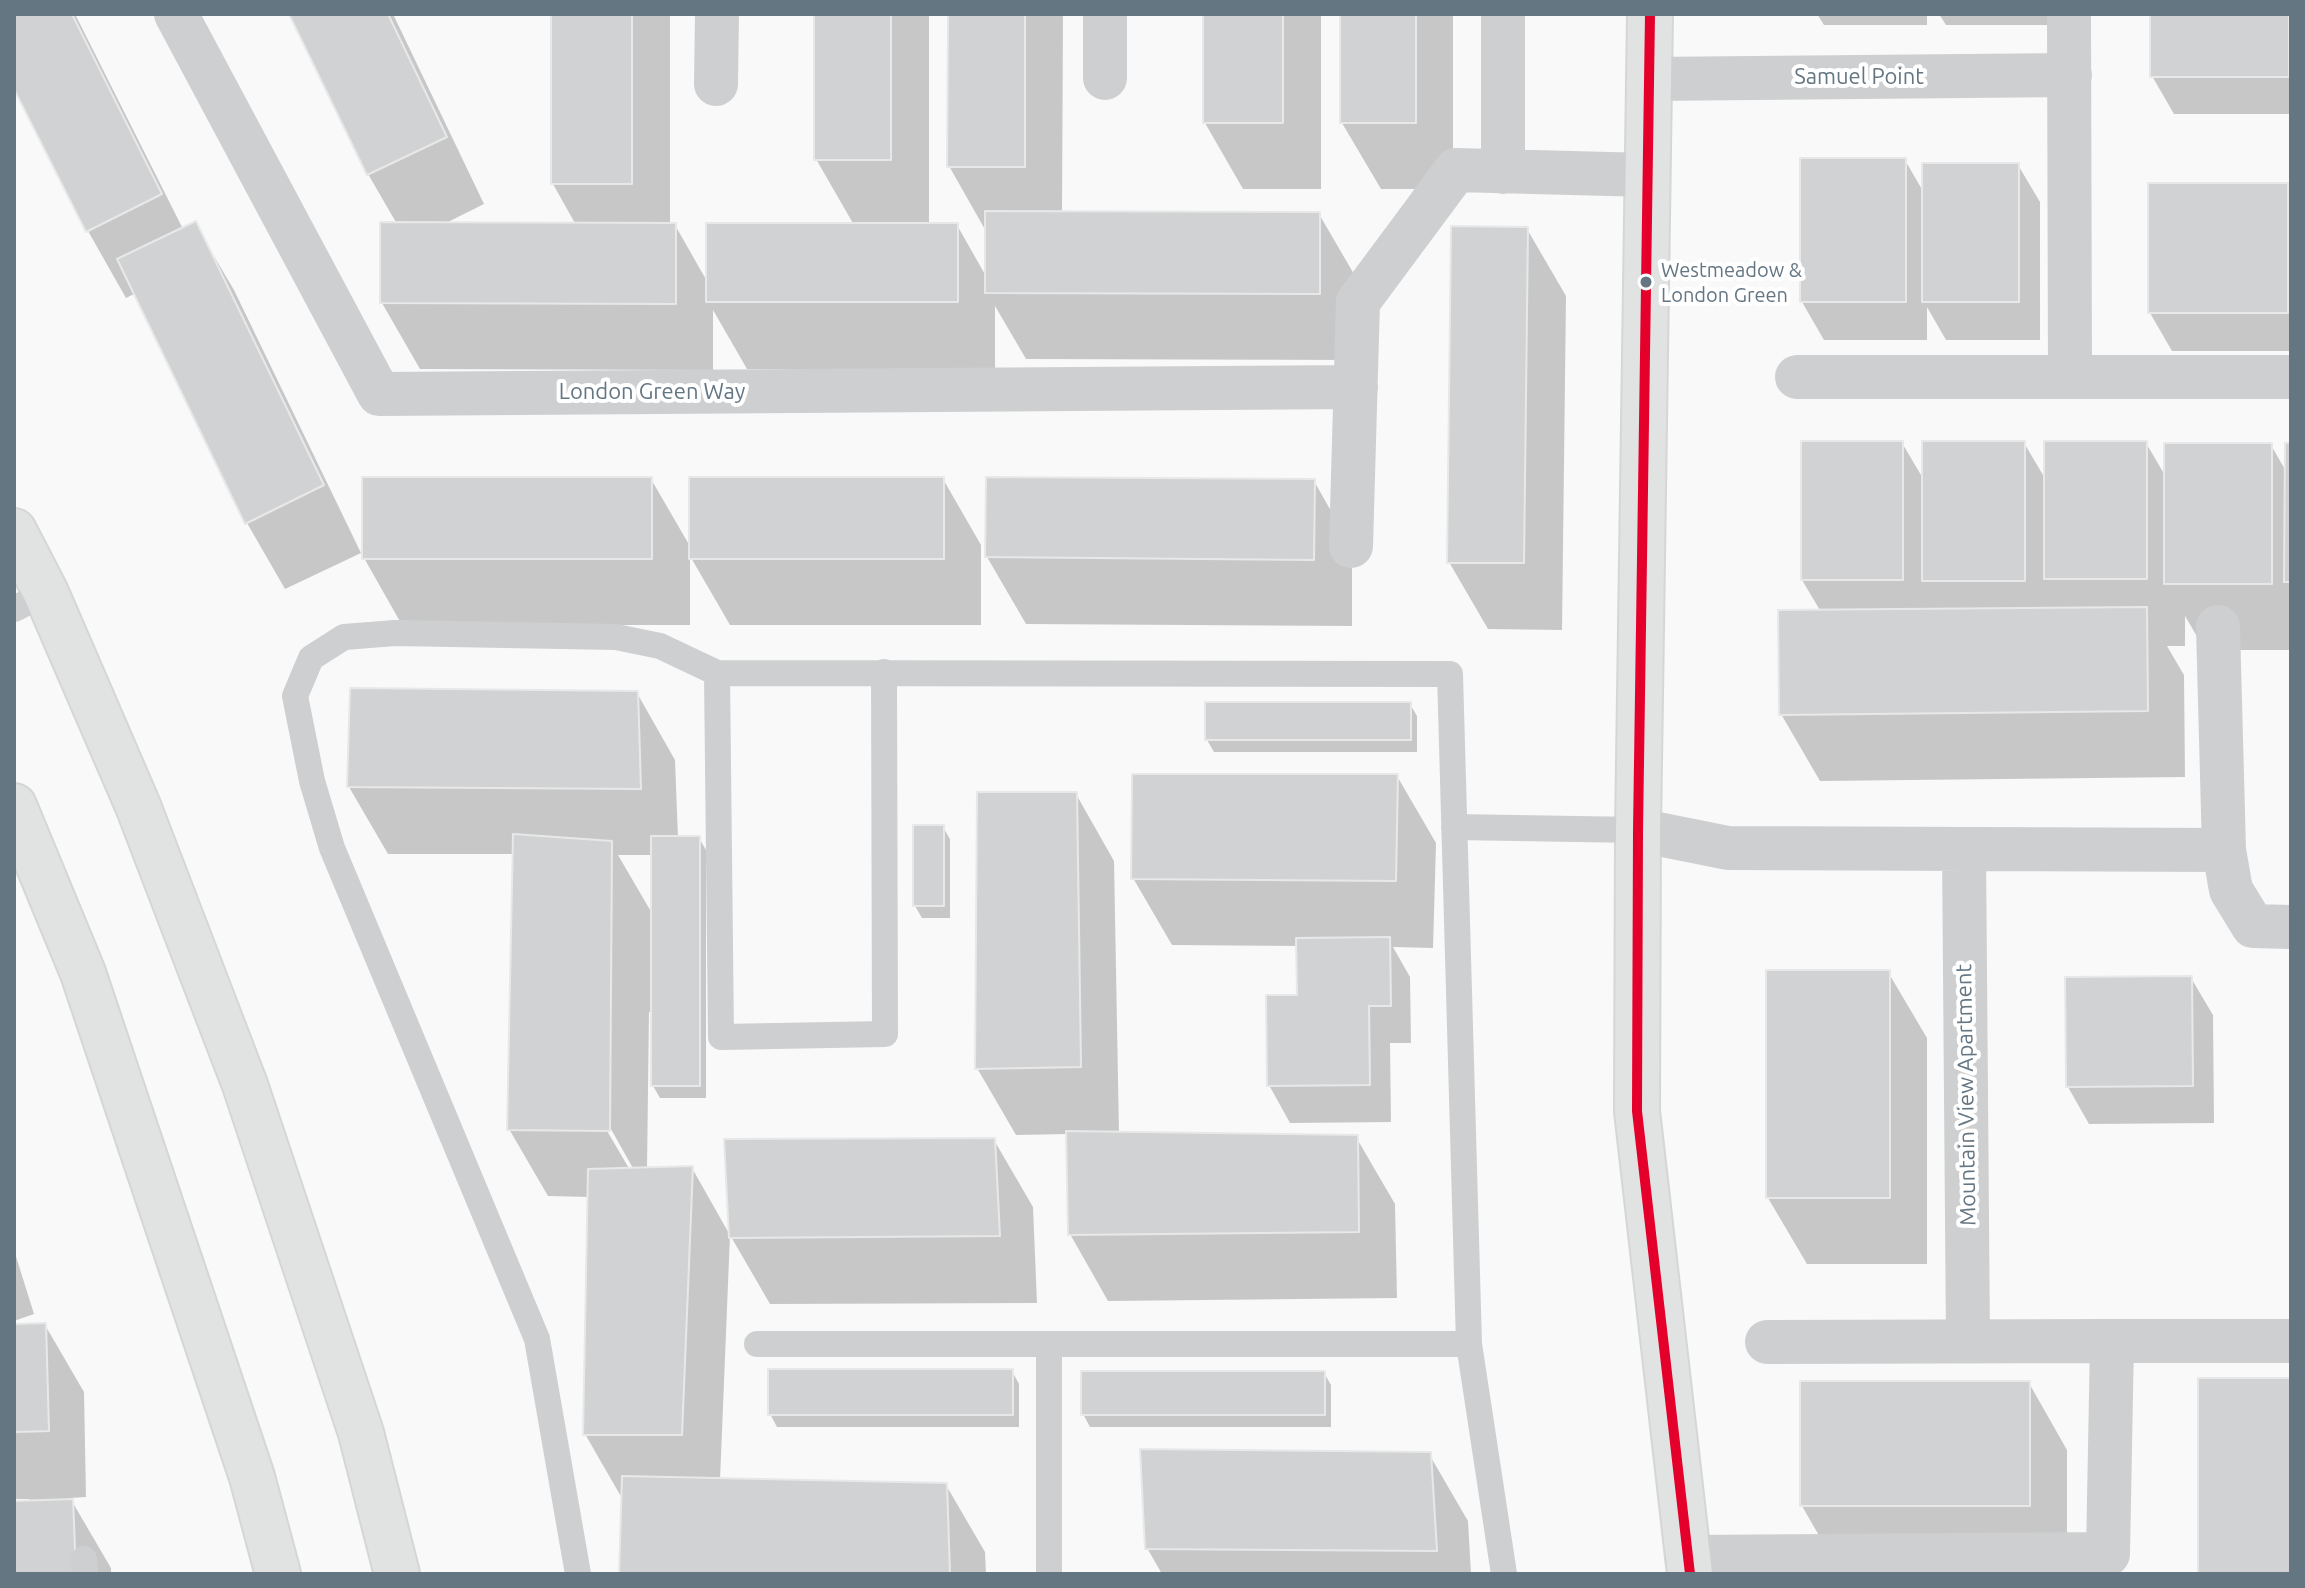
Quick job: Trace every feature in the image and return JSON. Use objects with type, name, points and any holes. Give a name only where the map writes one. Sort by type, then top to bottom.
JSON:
[{"type":"main road","points":[[1650,14],[1637,1111],[1661,1303],[1688,1566]]},
{"type":"main road","points":[[14,531],[30,601],[138,806],[245,1085],[361,1433],[397,1574]]},
{"type":"main road","points":[[14,806],[83,973],[252,1477],[278,1574]]},
{"type":"street","name":"London Green Way","points":[[176,14],[379,394],[1356,387]]},
{"type":"street","points":[[716,84],[717,14]]},
{"type":"street","points":[[1105,14],[1105,78]]},
{"type":"street","points":[[1503,14],[1503,172]]},
{"type":"street","points":[[2069,14],[2070,377]]},
{"type":"street","name":"Samuel Point","points":[[1649,79],[2070,75]]},
{"type":"street","points":[[1351,546],[1358,302],[1456,170],[1648,175]]},
{"type":"street","points":[[1797,377],[2291,377]]},
{"type":"street","points":[[2218,627],[2224,850],[2231,890],[2253,926],[2291,927]]},
{"type":"street","points":[[1638,830],[1728,848],[2224,850]]},
{"type":"street","name":"Mountain View Apartment","points":[[1964,849],[1968,1341]]},
{"type":"street","points":[[1688,1566],[2108,1554],[2112,1341]]},
{"type":"street","points":[[1767,1342],[2291,1341]]},
{"type":"lane","points":[[578,1574],[537,1339],[332,848],[312,781],[295,696],[311,658],[344,637],[395,633],[616,637],[660,646],[717,673],[1450,674],[1469,1344],[1504,1574]]},
{"type":"lane","points":[[717,673],[721,1037],[885,1034],[884,672]]},
{"type":"lane","points":[[1454,827],[1638,830]]},
{"type":"lane","points":[[757,1344],[1469,1344]]},
{"type":"lane","points":[[1049,1344],[1049,1574]]},
{"type":"building","points":[[14,14],[72,14],[162,194],[86,232],[14,89]]},
{"type":"building","points":[[289,14],[388,14],[447,137],[367,175]]},
{"type":"building","points":[[551,14],[632,14],[632,184],[551,184]]},
{"type":"building","points":[[814,14],[891,14],[891,160],[814,160]]},
{"type":"building","points":[[948,14],[1025,14],[1025,167],[947,167]]},
{"type":"building","points":[[1203,14],[1283,14],[1283,123],[1203,123]]},
{"type":"building","points":[[1340,14],[1416,14],[1416,123],[1340,123]]},
{"type":"building","points":[[2150,14],[2289,14],[2289,77],[2150,77]]},
{"type":"building","points":[[1800,158],[1906,158],[1906,302],[1800,302]]},
{"type":"building","points":[[1922,163],[2019,163],[2019,302],[1922,302]]},
{"type":"building","points":[[2148,183],[2288,183],[2288,313],[2148,313]]},
{"type":"building","points":[[985,211],[1320,212],[1320,294],[985,293]]},
{"type":"building","points":[[196,221],[324,485],[245,524],[117,259]]},
{"type":"building","points":[[380,222],[676,223],[676,304],[380,303]]},
{"type":"building","points":[[706,223],[958,223],[958,302],[706,302]]},
{"type":"building","points":[[1451,226],[1528,227],[1524,563],[1447,563]]},
{"type":"building","points":[[1801,441],[1903,441],[1903,580],[1801,580]]},
{"type":"building","points":[[1922,441],[2025,441],[2025,581],[1922,581]]},
{"type":"building","points":[[2044,441],[2147,441],[2147,579],[2044,579]]},
{"type":"building","points":[[2164,443],[2272,443],[2272,584],[2164,584]]},
{"type":"building","points":[[2285,443],[2291,443],[2291,582],[2284,582]]},
{"type":"building","points":[[362,477],[652,477],[652,559],[362,559]]},
{"type":"building","points":[[689,477],[944,477],[944,559],[689,559]]},
{"type":"building","points":[[986,477],[1315,479],[1314,560],[985,557]]},
{"type":"building","points":[[2147,607],[2148,711],[1779,715],[1778,610]]},
{"type":"building","points":[[350,688],[638,691],[641,789],[347,787]]},
{"type":"building","points":[[1205,702],[1411,702],[1411,740],[1205,740]]},
{"type":"building","points":[[1132,774],[1398,774],[1396,881],[1131,879]]},
{"type":"building","points":[[977,792],[1077,792],[1081,1067],[975,1069]]},
{"type":"building","points":[[913,825],[944,825],[944,906],[913,906]]},
{"type":"building","points":[[513,834],[612,841],[610,1131],[507,1130]]},
{"type":"building","points":[[651,836],[700,836],[700,1086],[651,1086]]},
{"type":"building","points":[[1390,937],[1391,1006],[1369,1006],[1370,1085],[1267,1086],[1266,995],[1297,995],[1296,938]]},
{"type":"building","points":[[1766,970],[1890,970],[1890,1198],[1766,1198]]},
{"type":"building","points":[[2192,976],[2193,1086],[2066,1087],[2065,977]]},
{"type":"building","points":[[1066,1131],[1358,1135],[1359,1232],[1068,1235]]},
{"type":"building","points":[[995,1138],[1000,1236],[729,1238],[724,1139]]},
{"type":"building","points":[[693,1166],[682,1435],[583,1435],[588,1169]]},
{"type":"building","points":[[46,1323],[49,1431],[14,1432],[14,1324]]},
{"type":"building","points":[[768,1369],[1013,1369],[1013,1415],[768,1415]]},
{"type":"building","points":[[1081,1371],[1325,1371],[1325,1415],[1081,1415]]},
{"type":"building","points":[[2198,1378],[2291,1378],[2291,1574],[2198,1574]]},
{"type":"building","points":[[1800,1381],[2030,1381],[2030,1506],[1800,1506]]},
{"type":"building","points":[[1140,1449],[1431,1452],[1437,1551],[1145,1549]]},
{"type":"building","points":[[622,1476],[947,1483],[950,1574],[619,1574]]},
{"type":"building","points":[[73,1499],[76,1574],[14,1574],[14,1501]]},
{"type":"transit line","points":[[1650,14],[1637,1111],[1690,1574]]},
{"type":"place","name":"Westmeadow & London Green","points":[[1646,282]]}]
